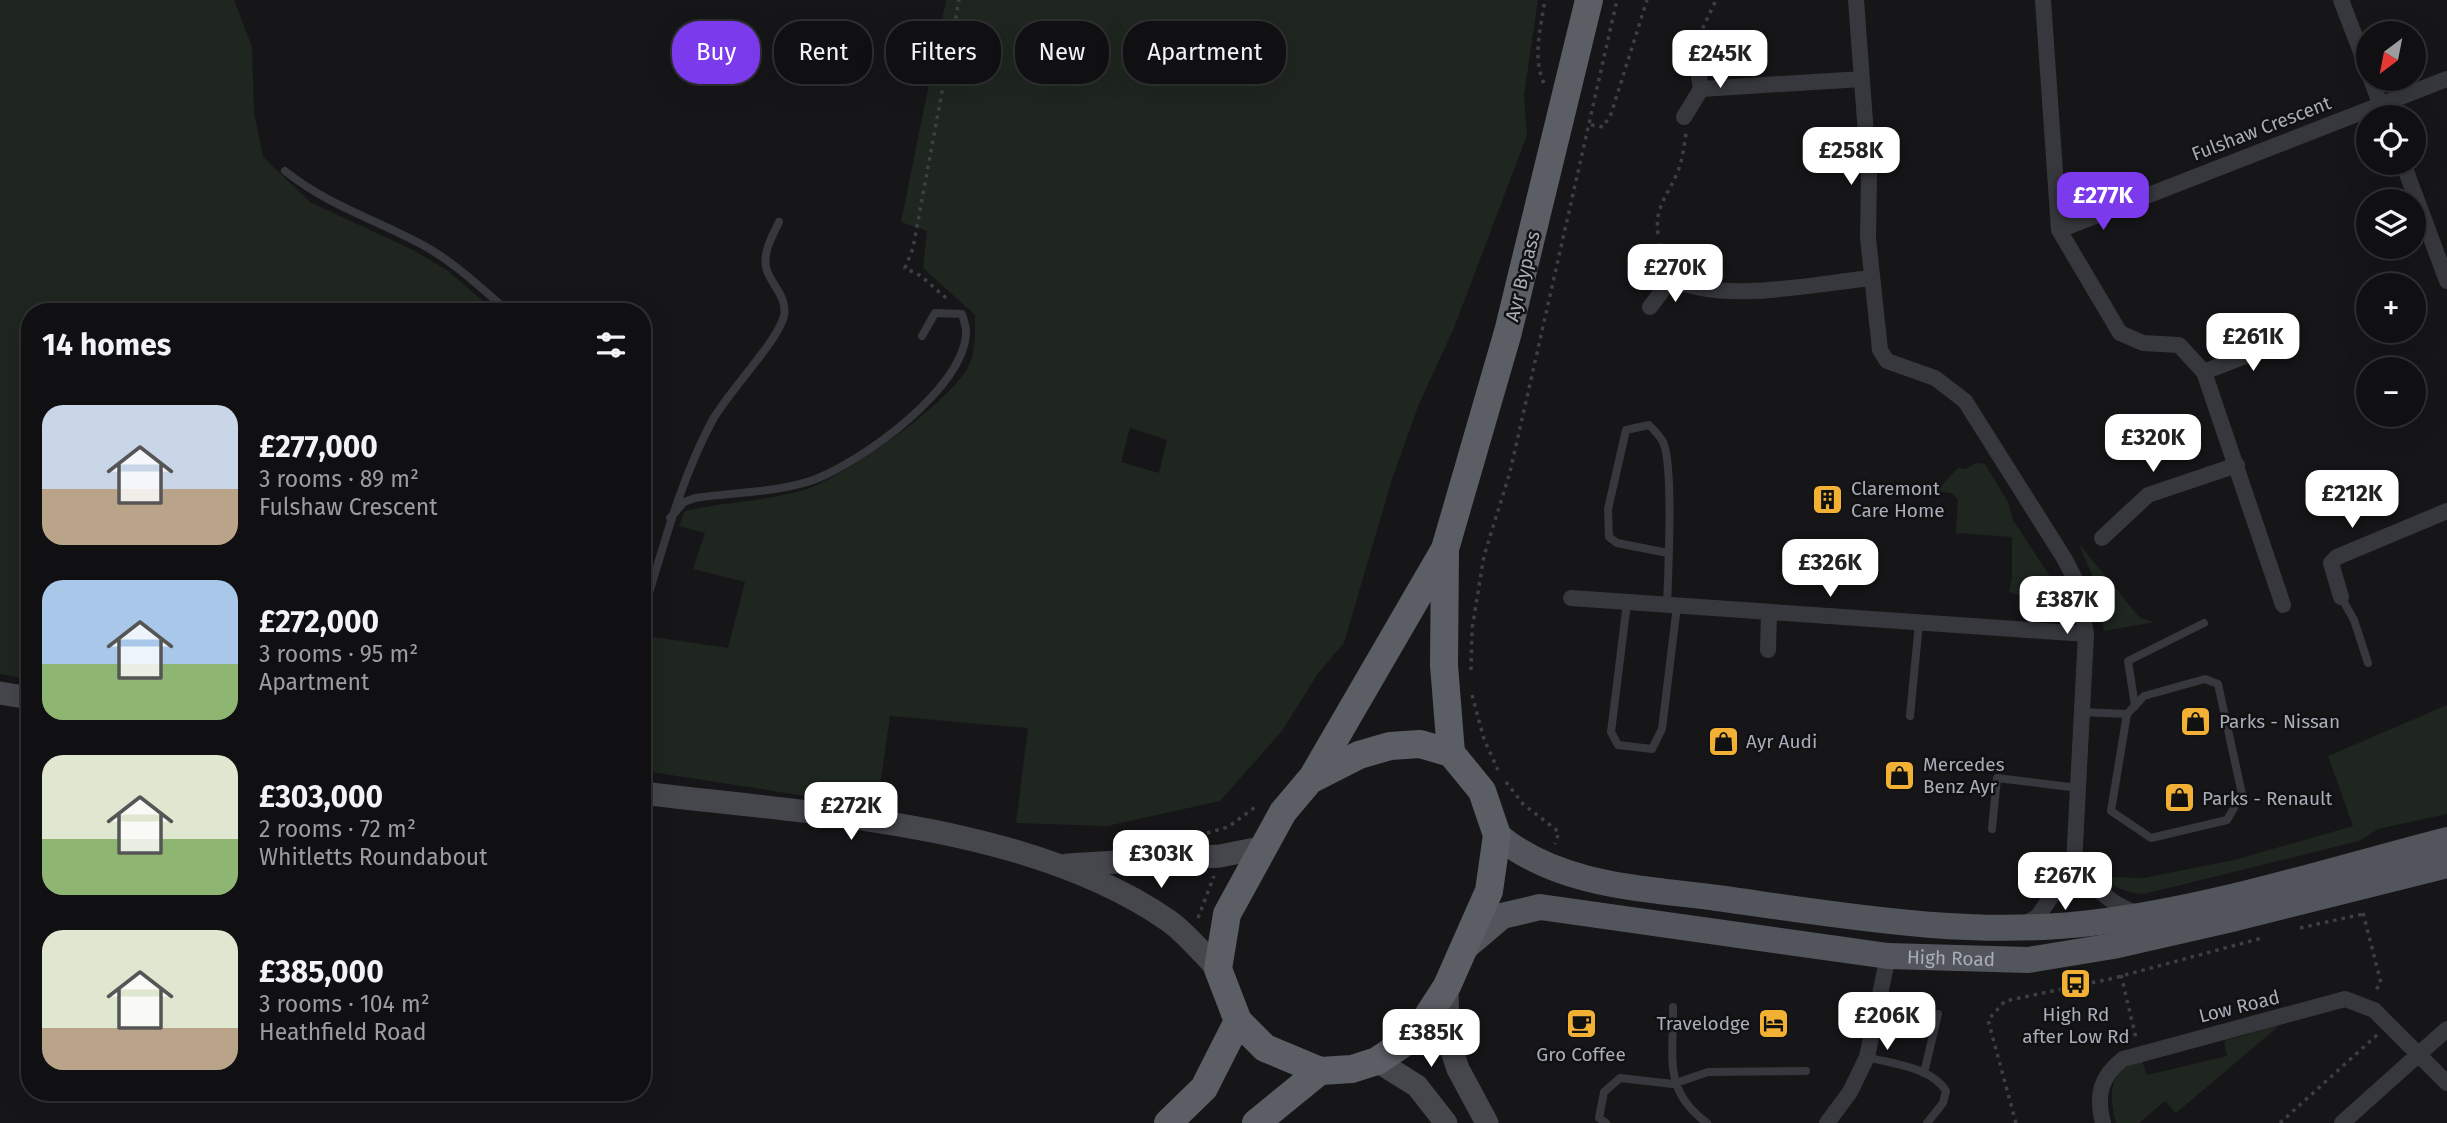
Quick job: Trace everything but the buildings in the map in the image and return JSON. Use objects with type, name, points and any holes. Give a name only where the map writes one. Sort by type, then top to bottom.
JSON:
[{"type":"highway","name":"Ayr Bypass","points":[[1310,780],[1445,550],[1508,332],[1589,0]]},
{"type":"highway","name":"Ayr Bypass","points":[[1445,550],[1444,665],[1451,753]]},
{"type":"highway","points":[[1420,744],[1451,753],[1482,792],[1497,835],[1489,891],[1447,986],[1425,1020],[1401,1045],[1377,1061],[1352,1069],[1320,1071],[1265,1048],[1238,1021],[1218,969],[1227,914],[1260,848],[1283,812],[1310,780],[1338,764],[1390,746],[1420,744]]},
{"type":"highway","points":[[1168,1123],[1204,1088],[1238,1021]]},
{"type":"highway","points":[[1256,1123],[1320,1071]]},
{"type":"main road","points":[[0,693],[21,696]]},
{"type":"main road","points":[[651,794],[929,830],[1064,865],[1132,897],[1171,922],[1218,969]]},
{"type":"main road","name":"High Road","points":[[1497,835],[1519,854],[1548,867],[1596,881],[1943,928],[2090,924],[2143,915],[2447,840]]},
{"type":"main road","points":[[1064,865],[1220,856],[1260,848]]},
{"type":"main road","name":"High Road","points":[[1462,951],[1502,916],[1540,907],[1888,957],[2028,960],[2113,946],[2447,865]]},
{"type":"main road","points":[[1447,986],[1448,1039],[1458,1069],[1487,1123]]},
{"type":"main road","points":[[1377,1061],[1417,1086],[1447,1123]]},
{"type":"street","points":[[1856,0],[1872,278],[1880,349],[1887,361],[1935,377],[1965,401],[2064,558],[2078,585],[2086,634],[2074,864],[2038,916],[2021,927]]},
{"type":"street","points":[[2043,0],[2059,230],[2120,333],[2143,343],[2179,345],[2204,372],[2283,605]]},
{"type":"street","points":[[2342,0],[2356,38]]},
{"type":"street","points":[[1688,120],[1701,89],[1695,53]]},
{"type":"street","points":[[1701,89],[1862,79]]},
{"type":"street","name":"Fulshaw Crescent","points":[[2395,105],[2447,79]]},
{"type":"street","name":"Fulshaw Crescent","points":[[2059,230],[2356,121]]},
{"type":"street","points":[[2407,175],[2447,281]]},
{"type":"street","points":[[1660,251],[1671,279],[1688,287],[1717,293],[1872,278]]},
{"type":"street","points":[[1650,307],[1671,279]]},
{"type":"street","points":[[2204,372],[2289,339]]},
{"type":"street","points":[[2102,538],[2148,495],[2236,465]]},
{"type":"street","points":[[2341,597],[2331,563],[2337,556],[2447,511]]},
{"type":"street","points":[[1571,598],[2086,634]]},
{"type":"street","points":[[1768,650],[1769,613]]},
{"type":"street","points":[[2074,864],[2098,890],[2119,907],[2143,915]]},
{"type":"street","points":[[1827,1123],[1850,1092],[1867,1057],[1888,957]]},
{"type":"street","name":"Low Road","points":[[2104,1123],[2099,1107],[2102,1082],[2123,1059],[2345,999],[2365,1004]]},
{"type":"street","points":[[2365,1004],[2447,1083]]},
{"type":"street","points":[[2342,1123],[2447,1029]]},
{"type":"lane","points":[[285,172],[327,199],[418,242],[450,261],[499,303]]},
{"type":"lane","points":[[651,584],[670,518],[712,422],[723,402],[776,333],[784,314],[779,288],[766,268],[768,247],[779,222]]},
{"type":"lane","points":[[670,518],[684,502],[695,498],[776,488],[815,479],[878,442],[922,407],[943,385],[962,351],[967,334],[962,314],[934,313],[922,336]]},
{"type":"lane","points":[[1627,603],[1611,732],[1618,745],[1652,749],[1662,729],[1672,606],[1668,553],[1669,467],[1663,442],[1649,425],[1626,430],[1608,509],[1609,537],[1617,543],[1668,553]]},
{"type":"lane","points":[[2341,597],[2354,620],[2368,663]]},
{"type":"lane","points":[[1910,716],[1919,623]]},
{"type":"lane","points":[[2134,706],[2128,661],[2204,623]]},
{"type":"lane","points":[[2205,679],[2218,684],[2242,794],[2227,820],[2151,838],[2111,811],[2127,713],[2144,696],[2205,679]]},
{"type":"lane","points":[[2082,712],[2127,713]]},
{"type":"lane","points":[[1992,829],[1997,778],[2078,788]]},
{"type":"lane","points":[[1674,1007],[1673,1084],[1689,1110],[1707,1123]]},
{"type":"lane","points":[[1924,1073],[1938,1013]]},
{"type":"lane","points":[[1867,1057],[1924,1073],[1941,1082],[1947,1091],[1942,1103],[1927,1123]]},
{"type":"lane","points":[[1606,1123],[1599,1118],[1604,1092],[1620,1078],[1673,1084],[1708,1072],[1806,1071]]},
{"type":"path","points":[[959,0],[913,248],[905,268],[921,276],[962,314]]},
{"type":"path","points":[[1545,0],[1538,51],[1540,74],[1548,91],[1551,78]]},
{"type":"path","points":[[1470,675],[1472,629],[1484,556],[1510,471],[1591,125],[1617,0]]},
{"type":"path","points":[[1591,125],[1603,127],[1611,114],[1647,0]]},
{"type":"path","points":[[1660,251],[1656,221],[1662,198],[1684,155],[1688,120]]},
{"type":"path","points":[[1470,687],[1484,739],[1499,774],[1523,804],[1559,832],[1548,867]]},
{"type":"path","points":[[1201,835],[1228,827],[1261,800]]},
{"type":"path","points":[[1191,940],[1228,827]]},
{"type":"path","points":[[2360,903],[2381,983],[2365,1004]]},
{"type":"path","points":[[2297,929],[2363,914]]},
{"type":"path","points":[[2016,1123],[1988,1020],[2005,1001],[2121,975],[2274,935]]},
{"type":"path","points":[[2121,975],[2139,1053]]},
{"type":"path","points":[[2280,1123],[2389,1025]]},
{"type":"shaded area","points":[[0,0],[234,0],[252,47],[254,112],[263,157],[310,202],[415,251],[448,271],[486,303],[21,303],[21,678],[0,674]]},
{"type":"shaded area","points":[[946,0],[1538,0],[1524,95],[1527,135],[1454,328],[1419,404],[1392,479],[1344,643],[1319,672],[1282,731],[1220,801],[1107,826],[1016,823],[1028,728],[890,716],[877,807],[651,772],[653,637],[728,648],[745,582],[693,569],[705,533],[679,526],[685,511],[787,494],[819,484],[868,456],[943,397],[960,379],[970,363],[974,345],[975,315],[923,268],[927,231],[901,222],[929,84],[1001,84],[1001,21],[942,21]],"holes":[[[1130,428],[1167,440],[1159,473],[1121,462]]]},
{"type":"shaded area","points":[[1977,463],[1985,464],[2008,502],[2013,520],[2053,581],[2055,596],[2051,607],[2009,592],[2012,577],[2012,537],[1956,533],[1958,499],[1951,493],[1936,491],[1958,468],[1965,469]]},
{"type":"shaded area","points":[[2079,544],[2140,618],[2155,622],[2104,631],[2097,587]]},
{"type":"shaded area","points":[[2447,705],[2447,814],[2378,829],[2359,841],[2144,894],[2116,887],[2093,868],[2109,877],[2143,878],[2234,860],[2353,826],[2328,756]]},
{"type":"shaded area","points":[[2280,1025],[2176,1113],[2165,1101],[2139,1123],[2116,1123],[2112,1103],[2114,1084],[2117,1076],[2131,1064],[2142,1061],[2147,1075],[2227,1056],[2224,1041]]},
{"type":"place","name":"Claremont Care Home","points":[[1828,499]]},
{"type":"place","name":"Parks - Nissan","points":[[2196,721]]},
{"type":"place","name":"Ayr Audi","points":[[1723,741]]},
{"type":"place","name":"Mercedes Benz Ayr","points":[[1900,775]]},
{"type":"place","name":"Parks - Renault","points":[[2179,798]]},
{"type":"place","name":"High Rd after Low Rd","points":[[2076,983]]},
{"type":"place","name":"Gro Coffee","points":[[1581,1023]]},
{"type":"place","name":"Travelodge","points":[[1773,1023]]}]
